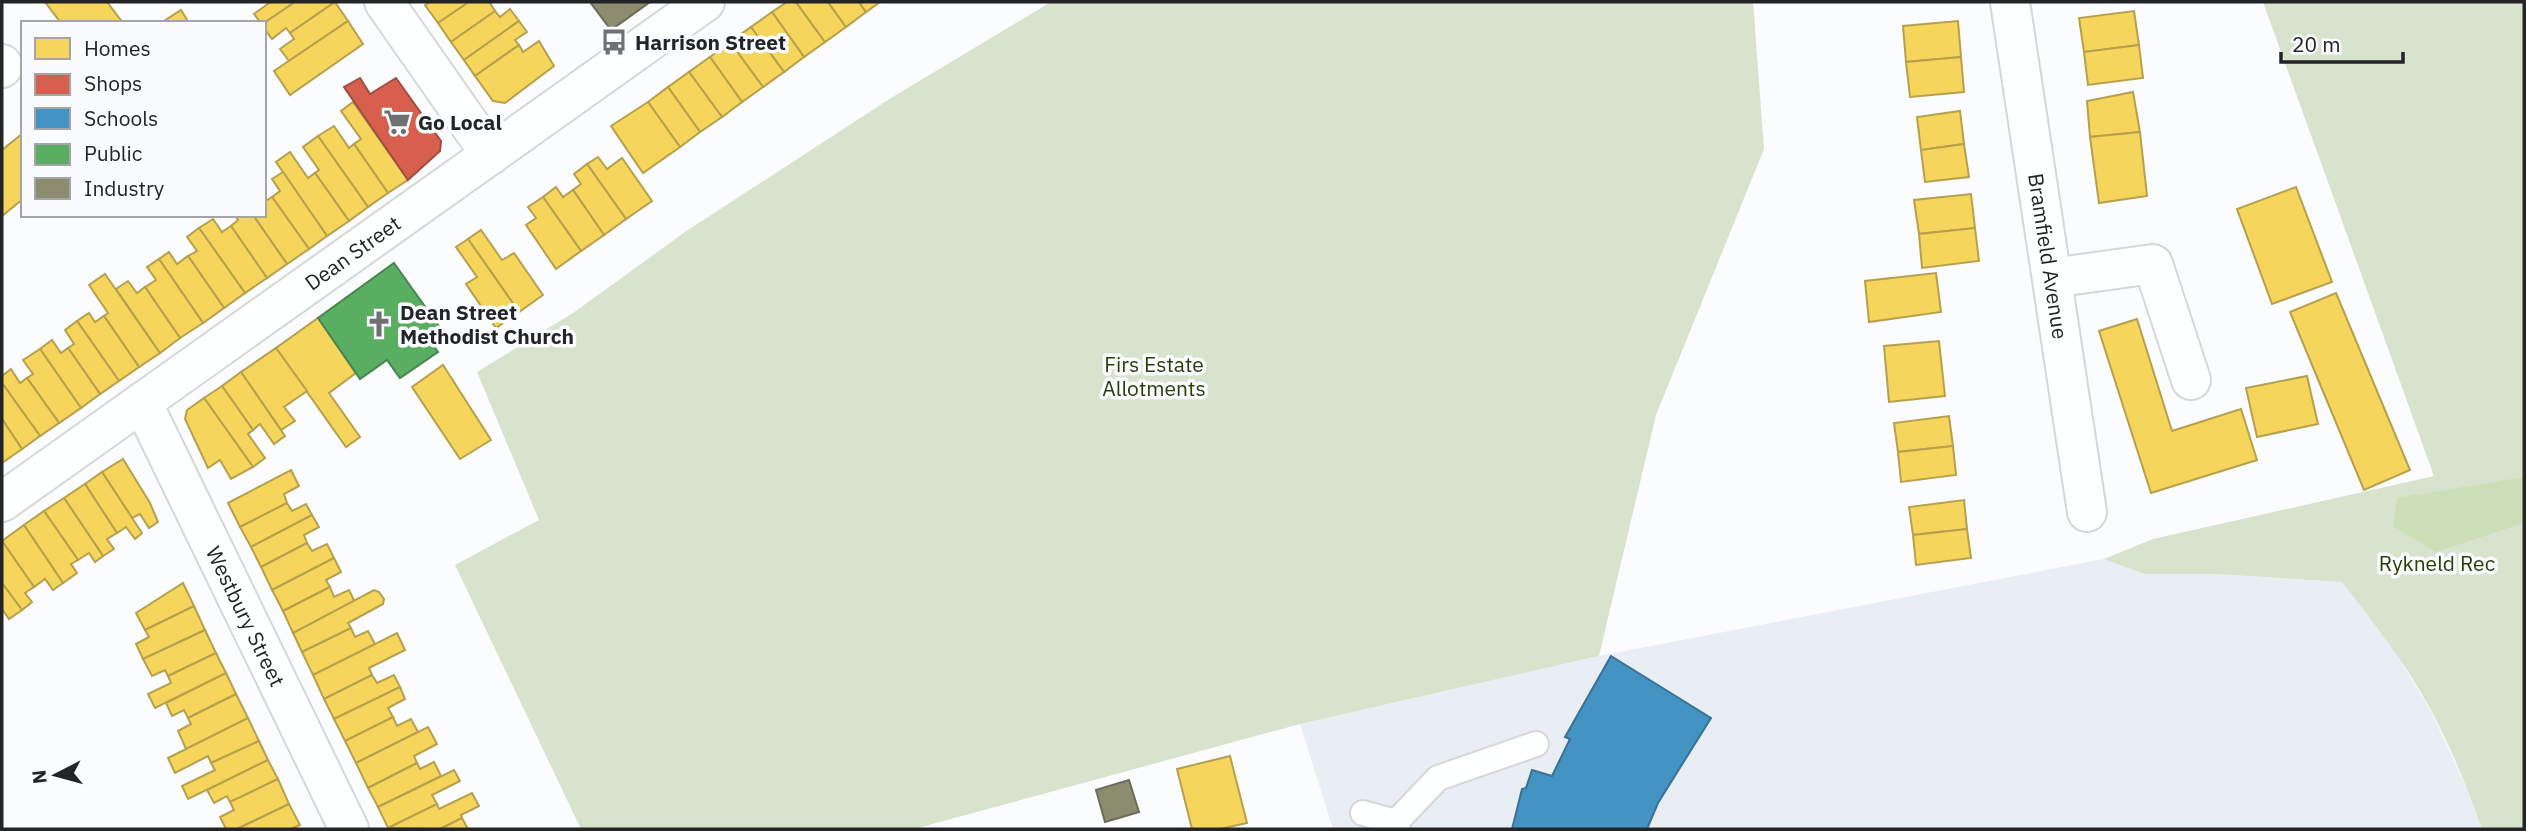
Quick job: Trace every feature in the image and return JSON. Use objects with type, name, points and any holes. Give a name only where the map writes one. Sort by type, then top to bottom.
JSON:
[{"type":"street","points":[[384,2],[491,155]]},
{"type":"street","name":"Dean Street","points":[[2,502],[705,2]]},
{"type":"street","name":"Bramfield Avenue","points":[[2010,2],[2087,512]]},
{"type":"street","points":[[2052,278],[2153,264],[2191,380]]},
{"type":"street","name":"Westbury Street","points":[[142,402],[349,829]]},
{"type":"lane","points":[[1363,813],[1397,826],[1438,778],[1536,744]]},
{"type":"shaded area","points":[[2104,559],[2144,574],[2216,574],[2342,582],[2389,642],[2431,711],[2472,800],[2482,829],[1333,829],[1300,724],[1599,656]]},
{"type":"green space","name":"Firs Estate Allotments","points":[[1051,2],[1753,2],[1764,149],[1656,415],[1599,656],[1300,724],[914,829],[581,829],[455,565],[539,520],[477,372],[573,313],[685,232],[891,98]]},
{"type":"green space","name":"Rykneld Rec","points":[[2263,2],[2524,2],[2524,829],[2482,829],[2459,769],[2431,710],[2378,628],[2342,582],[2216,574],[2144,574],[2104,559],[2153,539],[2434,476]]},
{"type":"green space","points":[[2524,477],[2524,523],[2436,552],[2393,526],[2397,498]]},
{"type":"building: Homes","points":[[45,2],[107,2],[121,21],[59,21]]},
{"type":"building: Homes","points":[[295,2],[266,22],[259,21],[254,14],[269,3]]},
{"type":"building: Homes","points":[[295,2],[335,2],[290,33],[286,28],[272,39],[266,31],[266,22]]},
{"type":"building: Homes","points":[[335,2],[348,21],[289,61],[280,49],[294,39],[290,33]]},
{"type":"building: Homes","points":[[430,2],[469,2],[438,23],[425,5]]},
{"type":"building: Homes","points":[[469,2],[492,2],[490,3],[495,11],[451,42],[438,23]]},
{"type":"building: Homes","points":[[787,2],[796,2],[825,42],[804,57],[772,12]]},
{"type":"building: Homes","points":[[796,2],[828,2],[846,27],[825,42]]},
{"type":"building: Homes","points":[[828,2],[859,2],[866,12],[846,27]]},
{"type":"building: Homes","points":[[859,2],[880,2],[866,12]]},
{"type":"building: Homes","points":[[510,9],[519,21],[464,60],[451,42],[495,11],[500,17]]},
{"type":"building: Homes","points":[[181,10],[188,21],[164,21]]},
{"type":"building: Homes","points":[[2134,11],[2139,45],[2084,52],[2079,18]]},
{"type":"building: Homes","points":[[772,12],[804,57],[784,72],[751,27]]},
{"type":"building: Homes","points":[[348,21],[363,44],[290,95],[274,71]]},
{"type":"building: Homes","points":[[519,21],[527,32],[515,40],[519,45],[475,76],[464,60]]},
{"type":"building: Homes","points":[[1958,21],[1961,57],[1906,62],[1903,26]]},
{"type":"building: Homes","points":[[751,27],[784,72],[763,87],[730,42]]},
{"type":"building: Homes","points":[[539,41],[554,66],[505,103],[493,101],[475,76],[519,45],[523,52]]},
{"type":"building: Homes","points":[[730,42],[763,87],[742,102],[710,57]]},
{"type":"building: Homes","points":[[2139,45],[2143,78],[2088,85],[2084,52]]},
{"type":"building: Homes","points":[[710,57],[742,102],[722,117],[689,72]]},
{"type":"building: Homes","points":[[1961,57],[1964,92],[1910,97],[1906,62]]},
{"type":"building: Homes","points":[[689,72],[722,117],[700,132],[668,87]]},
{"type":"building: Homes","points":[[668,87],[700,132],[680,147],[648,102]]},
{"type":"building: Homes","points":[[2133,92],[2140,132],[2090,137],[2087,101]]},
{"type":"building: Homes","points":[[353,102],[408,180],[388,193],[354,144],[361,139],[341,111]]},
{"type":"building: Homes","points":[[648,102],[680,147],[643,173],[611,126]]},
{"type":"building: Homes","points":[[1960,111],[1964,144],[1921,150],[1917,117]]},
{"type":"building: Homes","points":[[334,126],[349,148],[354,144],[388,193],[368,207],[318,136]]},
{"type":"building: Homes","points":[[2140,132],[2147,196],[2099,203],[2090,137]]},
{"type":"building: Homes","points":[[21,135],[21,201],[2,216],[2,150]]},
{"type":"building: Homes","points":[[318,136],[368,207],[349,221],[315,173],[319,170],[303,147]]},
{"type":"building: Homes","points":[[1964,144],[1969,177],[1925,182],[1921,150]]},
{"type":"building: Homes","points":[[290,152],[308,178],[315,173],[349,221],[327,236],[276,162]]},
{"type":"building: Homes","points":[[598,157],[607,169],[622,158],[652,201],[626,219],[587,164]]},
{"type":"building: Homes","points":[[587,164],[626,219],[604,235],[573,190],[581,184],[574,174]]},
{"type":"building: Homes","points":[[283,172],[327,236],[309,249],[272,197],[280,191],[272,179]]},
{"type":"building: Homes","points":[[556,187],[563,197],[573,190],[604,235],[581,251],[543,197]]},
{"type":"building: Homes","points":[[2296,187],[2332,282],[2272,304],[2237,209]]},
{"type":"building: Homes","points":[[1971,194],[1975,228],[1919,234],[1914,200]]},
{"type":"building: Homes","points":[[272,197],[309,249],[287,264],[254,217],[266,217],[266,201]]},
{"type":"building: Homes","points":[[543,197],[581,251],[556,269],[526,225],[536,218],[528,207]]},
{"type":"building: Homes","points":[[236,217],[254,217],[287,264],[267,278],[231,226],[238,220]]},
{"type":"building: Homes","points":[[213,219],[222,232],[231,226],[267,278],[245,293],[199,228]]},
{"type":"building: Homes","points":[[199,228],[245,293],[224,308],[188,256],[197,251],[187,237]]},
{"type":"building: Homes","points":[[1975,228],[1979,261],[1922,268],[1919,234]]},
{"type":"building: Homes","points":[[481,230],[502,260],[514,253],[543,295],[519,312],[468,239]]},
{"type":"building: Homes","points":[[468,239],[519,312],[496,328],[466,284],[477,277],[456,247]]},
{"type":"building: Homes","points":[[169,252],[177,264],[188,256],[224,308],[203,323],[159,259]]},
{"type":"building: Homes","points":[[159,259],[203,323],[180,338],[145,287],[156,280],[147,267]]},
{"type":"building: Homes","points":[[1936,273],[1941,312],[1869,322],[1865,281]]},
{"type":"building: Homes","points":[[105,274],[160,353],[139,367],[104,316],[108,313],[89,285]]},
{"type":"building: Homes","points":[[128,281],[137,293],[145,287],[180,338],[160,353],[116,289]]},
{"type":"building: Homes","points":[[2336,293],[2410,470],[2364,490],[2290,312]]},
{"type":"building: Homes","points":[[89,313],[95,322],[104,316],[139,367],[119,381],[77,321]]},
{"type":"building: Homes","points":[[318,318],[356,373],[329,393],[360,437],[346,447],[276,348]]},
{"type":"building: Homes","points":[[2137,319],[2172,431],[2241,409],[2257,460],[2151,493],[2099,331]]},
{"type":"building: Homes","points":[[77,321],[119,381],[100,394],[68,348],[74,344],[65,330]]},
{"type":"building: Homes","points":[[52,340],[61,353],[68,348],[100,394],[81,408],[40,349]]},
{"type":"building: Homes","points":[[1939,341],[1945,396],[1889,402],[1884,346]]},
{"type":"building: Homes","points":[[276,348],[307,391],[284,407],[295,421],[281,430],[241,372]]},
{"type":"building: Homes","points":[[40,349],[81,408],[59,423],[27,378],[33,374],[23,360]]},
{"type":"building: Homes","points":[[443,365],[491,440],[460,459],[412,387]]},
{"type":"building: Homes","points":[[11,369],[20,383],[27,378],[59,423],[40,436],[2,383],[2,376]]},
{"type":"building: Homes","points":[[241,372],[285,436],[274,444],[260,424],[253,430],[222,386]]},
{"type":"building: Homes","points":[[2307,376],[2318,424],[2257,437],[2246,388]]},
{"type":"building: Homes","points":[[2,383],[40,436],[22,449],[2,419]]},
{"type":"building: Homes","points":[[222,386],[253,430],[248,434],[265,458],[253,467],[204,398]]},
{"type":"building: Homes","points":[[204,398],[253,467],[231,479],[220,460],[208,468],[185,419],[187,410]]},
{"type":"building: Homes","points":[[1949,416],[1953,446],[1898,452],[1894,423]]},
{"type":"building: Homes","points":[[2,419],[22,449],[2,463]]},
{"type":"building: Homes","points":[[1953,446],[1956,475],[1901,482],[1898,452]]},
{"type":"building: Homes","points":[[123,459],[150,503],[158,522],[149,528],[140,514],[132,518],[102,472]]},
{"type":"building: Homes","points":[[291,470],[299,486],[284,494],[287,503],[240,527],[228,503]]},
{"type":"building: Homes","points":[[102,472],[142,533],[135,539],[126,527],[117,533],[85,484]]},
{"type":"building: Homes","points":[[85,484],[117,533],[107,539],[114,549],[103,556],[64,498]]},
{"type":"building: Homes","points":[[64,498],[103,556],[95,562],[89,553],[78,560],[44,511]]},
{"type":"building: Homes","points":[[1964,500],[1967,529],[1913,535],[1909,507]]},
{"type":"building: Homes","points":[[287,503],[292,511],[306,504],[312,515],[251,547],[240,527]]},
{"type":"building: Homes","points":[[44,511],[78,560],[71,564],[77,573],[63,583],[24,525]]},
{"type":"building: Homes","points":[[312,515],[319,527],[304,535],[307,543],[261,567],[251,547]]},
{"type":"building: Homes","points":[[24,525],[63,583],[53,590],[45,579],[34,587],[2,541]]},
{"type":"building: Homes","points":[[1967,529],[1971,558],[1916,565],[1913,535]]},
{"type":"building: Homes","points":[[2,541],[34,587],[25,593],[32,602],[22,610],[2,583]]},
{"type":"building: Homes","points":[[307,543],[312,551],[327,544],[334,558],[272,590],[261,567]]},
{"type":"building: Homes","points":[[334,558],[341,572],[326,580],[330,587],[283,611],[272,590]]},
{"type":"building: Homes","points":[[2,583],[22,610],[9,619],[2,609]]},
{"type":"building: Homes","points":[[183,583],[194,606],[145,630],[136,613]]},
{"type":"building: Homes","points":[[330,587],[334,597],[349,590],[355,602],[293,633],[283,611]]},
{"type":"building: Homes","points":[[374,590],[384,599],[383,604],[348,623],[351,628],[302,652],[293,633]]},
{"type":"building: Homes","points":[[194,606],[205,630],[143,659],[136,644],[149,637],[145,630]]},
{"type":"building: Homes","points":[[351,628],[355,637],[368,631],[375,644],[313,675],[302,652]]},
{"type":"building: Homes","points":[[205,630],[216,653],[168,676],[165,670],[152,676],[143,659]]},
{"type":"building: Homes","points":[[397,633],[405,650],[369,668],[372,675],[324,699],[313,675]]},
{"type":"building: Homes","points":[[216,653],[226,673],[155,708],[148,694],[171,683],[168,676]]},
{"type":"building: Homes","points":[[226,673],[236,694],[188,718],[184,710],[172,716],[166,703]]},
{"type":"building: Homes","points":[[372,675],[377,683],[394,675],[400,687],[334,719],[324,699]]},
{"type":"building: Homes","points":[[400,687],[405,699],[388,708],[393,717],[345,741],[334,719]]},
{"type":"building: Homes","points":[[236,694],[248,718],[186,749],[178,731],[191,724],[188,718]]},
{"type":"building: Homes","points":[[393,717],[397,726],[411,719],[418,732],[356,763],[345,741]]},
{"type":"building: Homes","points":[[248,718],[259,741],[211,763],[208,756],[175,773],[168,758]]},
{"type":"building: Homes","points":[[428,727],[437,744],[414,756],[417,763],[368,788],[356,763]]},
{"type":"building: Homes","points":[[259,741],[268,760],[188,799],[182,786],[215,770],[211,763]]},
{"type":"building: Homes","points":[[1230,756],[1247,823],[1220,829],[1192,829],[1177,769]]},
{"type":"building: Homes","points":[[268,760],[278,779],[230,802],[227,796],[214,803],[207,790]]},
{"type":"building: Homes","points":[[434,762],[441,776],[378,807],[368,788],[417,763],[420,769]]},
{"type":"building: Homes","points":[[454,770],[460,781],[432,795],[437,804],[388,828],[378,807]]},
{"type":"building: Homes","points":[[278,779],[289,804],[237,829],[226,829],[220,817],[234,810],[230,802]]},
{"type":"building: Homes","points":[[472,793],[479,806],[440,829],[388,828],[437,804],[439,809]]},
{"type":"building: Homes","points":[[289,804],[300,825],[291,829],[237,829]]},
{"type":"building: Homes","points":[[462,818],[468,829],[440,829]]},
{"type":"building: Shops","name":"Go Local","points":[[360,78],[370,94],[396,78],[441,141],[440,151],[408,180],[344,87]]},
{"type":"building: Schools","points":[[1611,656],[1711,718],[1658,803],[1647,829],[1512,829],[1522,789],[1526,788],[1532,770],[1552,776],[1570,739],[1565,737]]},
{"type":"building: Public","name":"Dean Street Methodist Church","points":[[394,263],[441,329],[428,338],[438,352],[400,378],[387,360],[360,379],[318,318]]},
{"type":"building: Industry","points":[[590,2],[650,2],[611,30]]},
{"type":"building: Industry","points":[[1129,780],[1139,812],[1105,822],[1096,790]]},
{"type":"place","name":"Harrison Street","points":[[614,42]]},
{"type":"place","name":"Go Local","points":[[397,122]]},
{"type":"place","name":"Dean Street Methodist Church","points":[[379,324]]}]
